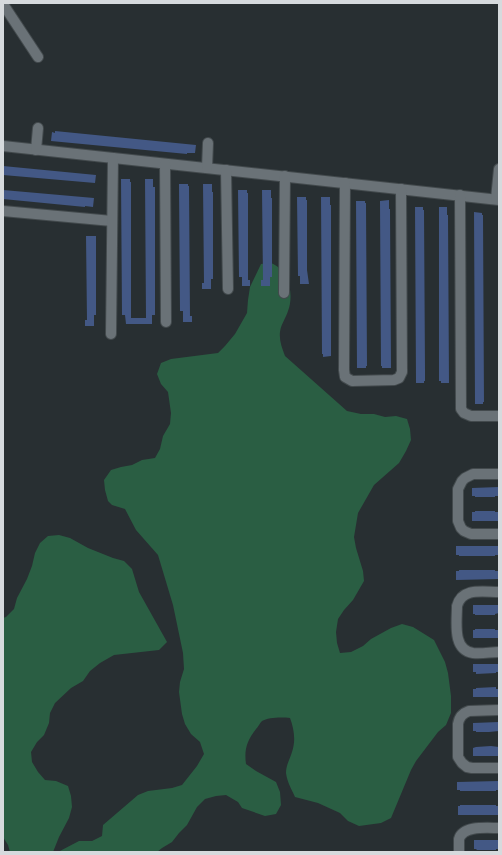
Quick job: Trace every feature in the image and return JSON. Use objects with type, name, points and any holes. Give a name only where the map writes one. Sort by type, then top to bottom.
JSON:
[{"type":"street","points":[[3,4],[38,57]]},
{"type":"street","points":[[36,150],[38,128]]},
{"type":"street","points":[[206,168],[208,143]]},
{"type":"street","points":[[3,146],[497,199],[499,169]]},
{"type":"street","points":[[111,334],[113,158]]},
{"type":"street","points":[[165,164],[166,322]]},
{"type":"street","points":[[226,170],[228,289]]},
{"type":"street","points":[[284,292],[285,176]]},
{"type":"street","points":[[345,183],[344,370],[345,377],[352,381],[394,380],[399,378],[402,372],[401,189]]},
{"type":"street","points":[[460,195],[461,408],[464,413],[471,416],[499,416]]},
{"type":"street","points":[[3,211],[112,221]]},
{"type":"street","points":[[499,474],[473,474],[462,481],[458,489],[458,521],[461,528],[471,534],[499,534]]},
{"type":"street","points":[[499,592],[470,592],[462,597],[457,606],[458,639],[462,646],[468,651],[474,653],[499,652]]},
{"type":"street","points":[[499,710],[469,711],[461,716],[458,721],[458,757],[462,763],[467,767],[472,768],[499,768]]},
{"type":"street","points":[[460,852],[459,840],[467,830],[499,828]]},
{"type":"green space","points":[[271,263],[286,276],[291,294],[290,306],[281,326],[280,332],[280,341],[285,356],[347,411],[361,414],[374,414],[385,417],[396,416],[407,419],[410,429],[411,440],[399,463],[374,485],[358,513],[354,537],[363,571],[364,581],[353,600],[338,619],[336,632],[340,653],[351,652],[391,628],[402,624],[413,627],[434,640],[445,662],[451,696],[451,713],[446,725],[438,732],[416,761],[391,818],[381,823],[359,826],[348,821],[340,813],[318,803],[295,797],[288,783],[286,773],[294,743],[293,726],[290,718],[284,717],[262,721],[248,741],[245,754],[246,764],[276,782],[280,792],[281,805],[276,814],[265,816],[242,808],[238,802],[226,795],[216,796],[205,799],[197,807],[187,825],[172,842],[157,852],[58,852],[79,841],[92,841],[102,836],[103,825],[138,795],[148,791],[172,788],[182,785],[197,766],[204,754],[200,742],[191,734],[185,724],[182,714],[179,692],[184,669],[183,653],[173,605],[158,555],[136,530],[125,509],[112,505],[108,501],[104,480],[111,470],[132,465],[142,460],[155,458],[160,449],[163,436],[170,424],[171,413],[168,392],[161,384],[157,374],[161,363],[171,359],[218,353],[235,334],[247,313],[250,287],[261,264]]},
{"type":"green space","points":[[59,535],[70,538],[88,548],[113,558],[124,561],[132,569],[139,592],[167,642],[159,650],[114,655],[90,671],[83,681],[71,688],[55,703],[50,713],[49,723],[44,735],[37,742],[31,752],[32,762],[45,780],[56,781],[68,786],[72,807],[69,818],[53,852],[10,852],[3,837],[3,618],[14,609],[17,598],[27,579],[35,553],[40,543],[48,536]]},
{"type":"building","points":[[55,131],[196,145],[195,153],[187,154],[51,141],[52,132],[55,133]]},
{"type":"building","points":[[3,166],[96,175],[95,183],[3,175]]},
{"type":"building","points":[[121,179],[130,179],[131,182],[131,318],[146,318],[145,179],[153,179],[153,187],[155,187],[155,315],[152,315],[152,324],[126,324],[125,315],[122,315]]},
{"type":"building","points":[[179,184],[188,184],[189,186],[190,316],[192,316],[192,322],[183,322],[183,311],[180,311]]},
{"type":"building","points":[[203,184],[212,184],[213,192],[213,279],[211,279],[211,289],[202,289],[202,283],[204,283]]},
{"type":"building","points":[[3,190],[94,198],[93,207],[3,199]]},
{"type":"building","points":[[238,190],[247,190],[248,193],[248,280],[250,280],[250,286],[242,286],[242,277],[239,277]]},
{"type":"building","points":[[262,190],[271,190],[272,198],[272,277],[270,277],[270,286],[261,286],[261,280],[263,280]]},
{"type":"building","points":[[297,197],[306,197],[307,200],[307,270],[309,284],[300,284],[300,276],[298,276]]},
{"type":"building","points":[[321,197],[330,197],[331,205],[331,356],[323,357],[322,354]]},
{"type":"building","points":[[389,200],[391,368],[382,368],[380,201]]},
{"type":"building","points":[[356,201],[365,201],[366,203],[366,368],[357,368]]},
{"type":"building","points":[[415,207],[423,207],[424,210],[424,383],[416,383]]},
{"type":"building","points":[[439,207],[447,207],[448,215],[449,383],[441,383],[441,381],[439,381]]},
{"type":"building","points":[[474,212],[482,213],[483,215],[483,404],[475,404]]},
{"type":"building","points":[[86,236],[96,236],[96,315],[94,315],[94,326],[85,326],[85,320],[87,320]]},
{"type":"building","points":[[499,487],[499,496],[472,496],[472,488]]},
{"type":"building","points":[[472,512],[499,512],[499,521],[472,521]]},
{"type":"building","points":[[456,546],[499,546],[499,555],[459,556],[456,555]]},
{"type":"building","points":[[495,570],[499,571],[499,579],[456,580],[456,571]]},
{"type":"building","points":[[473,605],[499,605],[499,613],[495,615],[475,615],[473,614]]},
{"type":"building","points":[[473,630],[499,630],[499,638],[473,638]]},
{"type":"building","points":[[473,664],[499,664],[499,672],[476,674],[476,672],[473,672]]},
{"type":"building","points":[[496,687],[496,689],[499,689],[499,697],[473,697],[473,689]]},
{"type":"building","points":[[499,722],[499,731],[473,731],[473,723]]},
{"type":"building","points":[[491,746],[499,747],[499,756],[473,756],[473,748]]},
{"type":"building","points":[[499,781],[499,790],[496,791],[457,790],[457,782]]},
{"type":"building","points":[[496,805],[499,806],[499,815],[458,815],[458,806]]},
{"type":"building","points":[[474,840],[499,840],[499,849],[476,850],[477,849],[474,849]]}]
